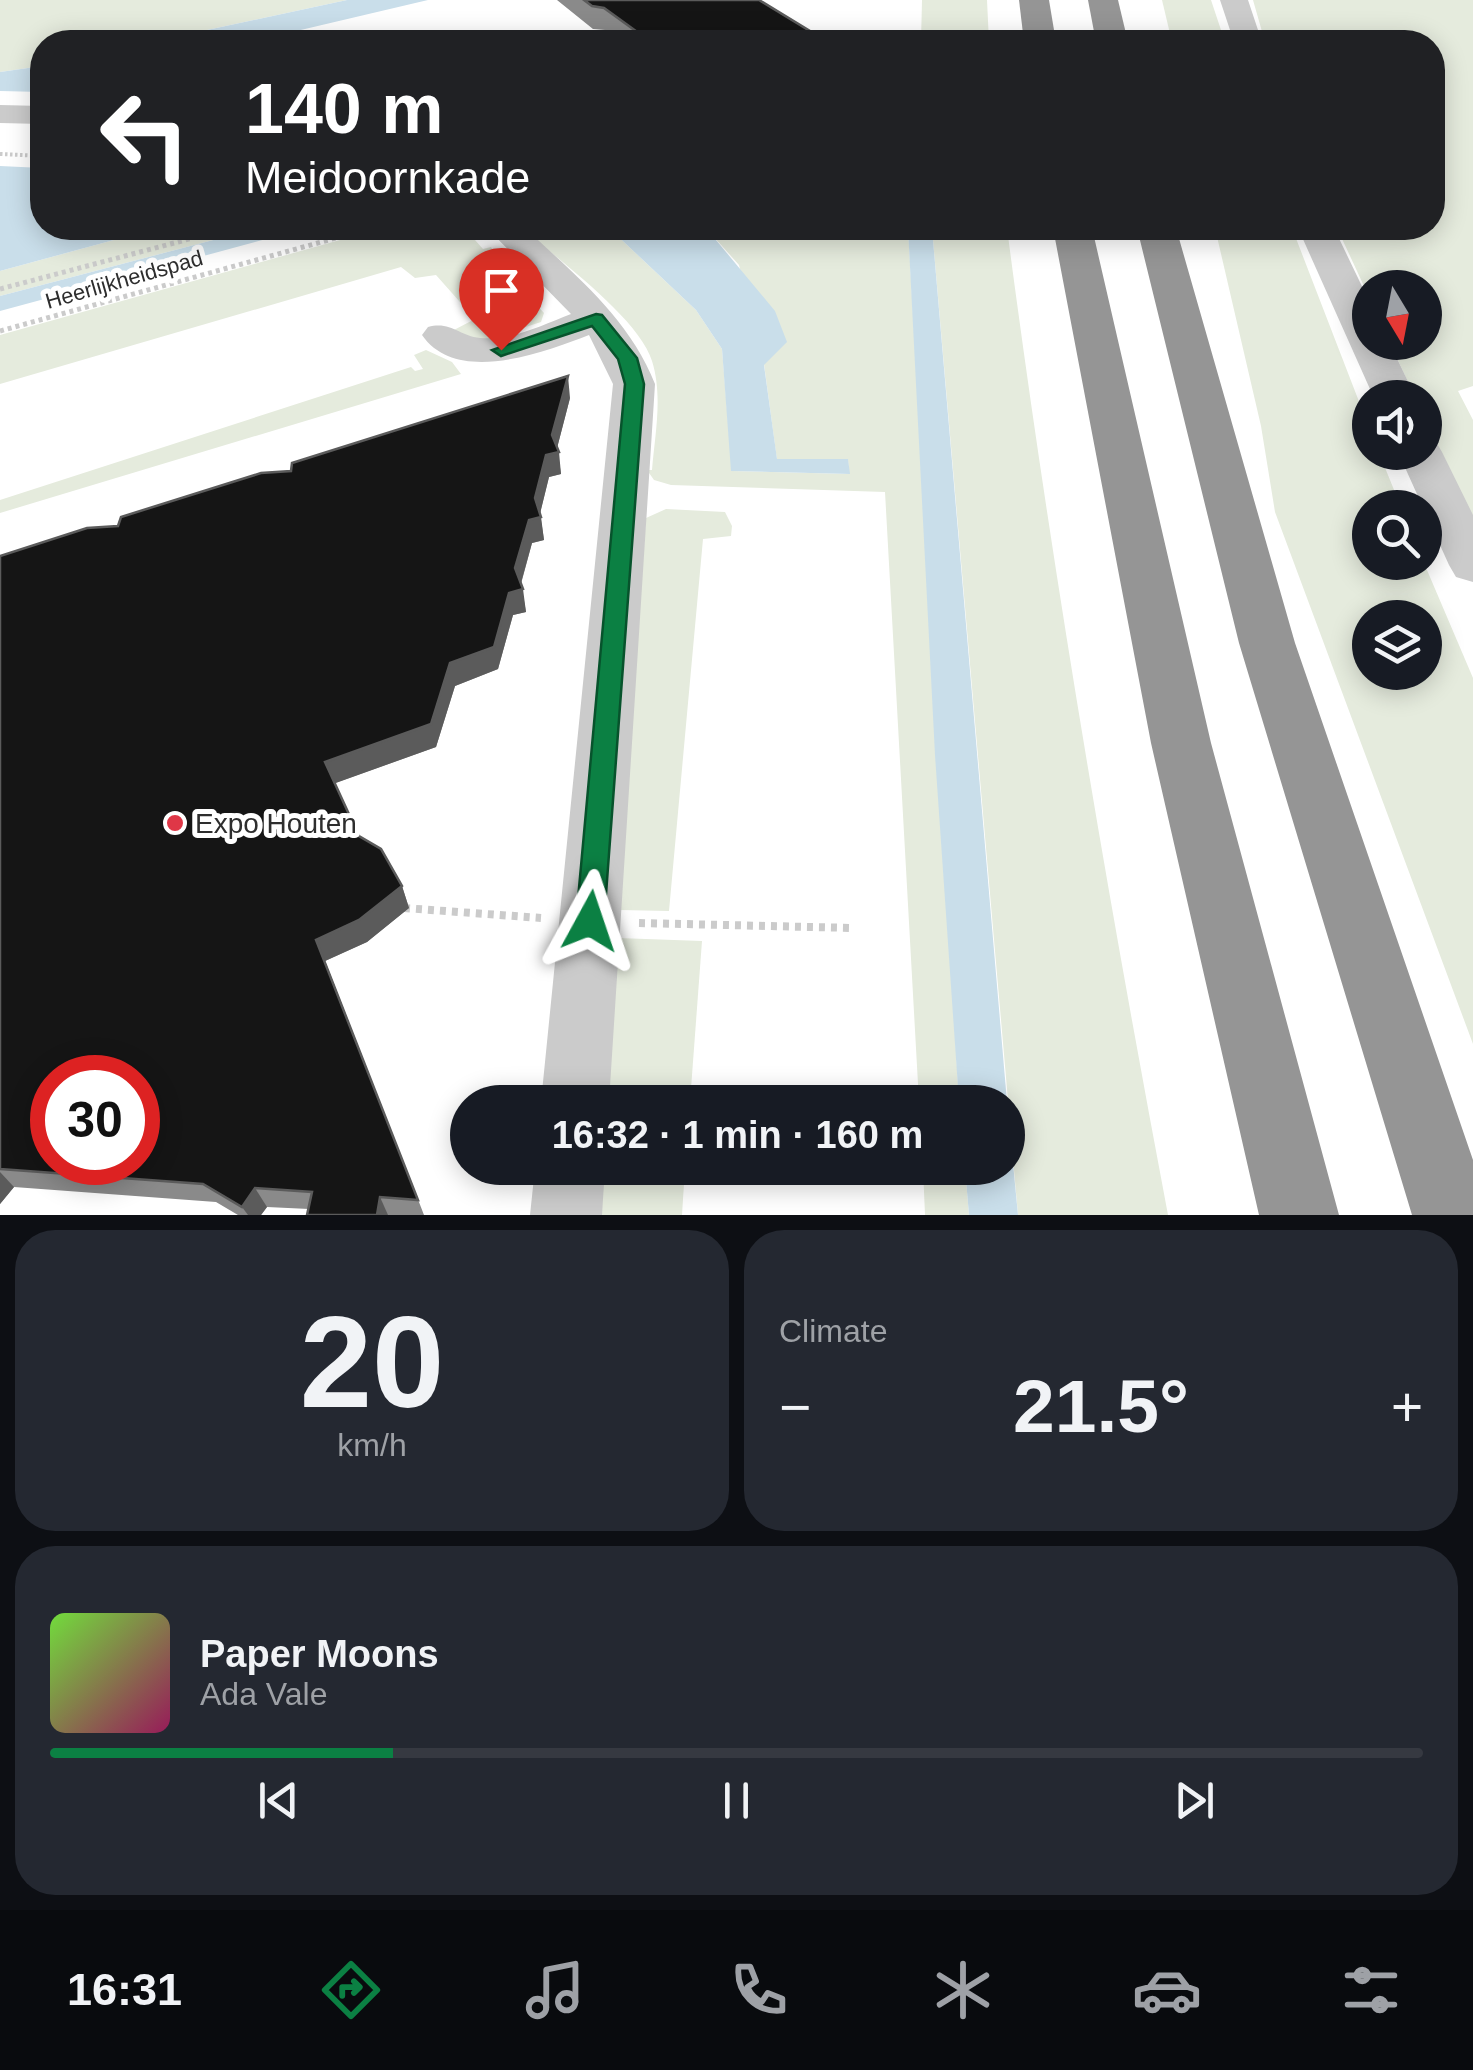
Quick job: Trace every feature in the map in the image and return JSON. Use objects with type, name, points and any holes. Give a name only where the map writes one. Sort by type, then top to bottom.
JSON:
[{"type":"highway","points":[[1034,0],[1038,30]]},
{"type":"highway","points":[[1104,0],[1110,30]]},
{"type":"highway","points":[[1075,240],[1181,743],[1298,1215]]},
{"type":"highway","points":[[1159,240],[1267,643],[1452,1215]]},
{"type":"street","points":[[1234,0],[1244,30]]},
{"type":"street","points":[[0,114],[30,115]]},
{"type":"street","points":[[516,240],[596,319],[628,358],[634,384],[576,1085]]},
{"type":"street","points":[[1322,240],[1387,380]]},
{"type":"street","points":[[442,334],[458,348],[501,350],[596,319]]},
{"type":"street","points":[[1428,470],[1473,566]]},
{"type":"street","points":[[566,1215],[569,1185]]},
{"type":"path","points":[[0,154],[30,155]]},
{"type":"path","points":[[0,289],[185,240]]},
{"type":"path","name":"Heerlijkheidspad","points":[[0,331],[329,240]]},
{"type":"shaded area","points":[[0,0],[347,0],[207,30],[30,30],[30,68],[0,72]]},
{"type":"shaded area","points":[[922,0],[987,0],[988,30],[921,30]]},
{"type":"shaded area","points":[[1162,0],[1211,0],[1221,30],[1169,30]]},
{"type":"shaded area","points":[[1253,0],[1473,0],[1473,386],[1458,391],[1473,420],[1473,523],[1442,456],[1442,380],[1407,380],[1398,360],[1442,360],[1442,270],[1357,270],[1343,240],[1445,240],[1445,30],[1262,30]]},
{"type":"shaded area","points":[[114,240],[213,240],[0,296],[0,271]]},
{"type":"shaded area","points":[[340,240],[475,240],[483,249],[491,247],[504,270],[544,313],[541,322],[483,341],[452,331],[475,319],[436,275],[415,278],[401,267],[0,384],[0,335]]},
{"type":"shaded area","points":[[536,240],[622,240],[696,310],[722,349],[732,471],[849,474],[848,459],[777,460],[764,364],[739,265],[717,240],[909,240],[958,1085],[918,1085],[885,492],[671,485],[654,480],[647,470],[652,470],[657,415],[652,361],[644,344],[614,308]]},
{"type":"shaded area","points":[[933,240],[1009,240],[1080,722],[1168,1215],[1018,1215],[1015,1185],[1025,1185],[1025,1085],[1007,1085]]},
{"type":"shaded area","points":[[1218,240],[1297,240],[1352,383],[1352,470],[1386,470],[1394,490],[1352,490],[1352,580],[1431,580],[1440,600],[1352,600],[1352,690],[1442,690],[1442,605],[1473,678],[1473,1044],[1275,512],[1261,426]]},
{"type":"shaded area","points":[[426,350],[452,362],[461,374],[0,513],[0,500],[411,367],[415,371],[423,369],[414,355]]},
{"type":"shaded area","points":[[666,509],[725,512],[732,526],[731,536],[703,539],[669,911],[619,910],[646,518]]},
{"type":"shaded area","points":[[618,938],[702,941],[691,1085],[608,1085]]},
{"type":"shaded area","points":[[602,1185],[684,1185],[682,1215],[600,1215]]},
{"type":"shaded area","points":[[924,1185],[966,1185],[969,1215],[925,1215]]},
{"type":"water","points":[[347,0],[428,0],[301,30],[207,30]]},
{"type":"water","points":[[30,68],[30,92],[0,91],[0,72]]},
{"type":"water","points":[[0,166],[30,167],[30,240],[114,240],[0,271]]},
{"type":"water","points":[[213,240],[263,240],[0,311],[0,296]]},
{"type":"water","points":[[622,240],[716,240],[775,311],[787,342],[764,365],[777,459],[848,459],[850,474],[731,471],[722,349],[696,310]]},
{"type":"water","points":[[909,240],[933,240],[1006,1085],[958,1085],[935,755]]},
{"type":"water","points":[[966,1185],[1015,1185],[1018,1215],[969,1215]]},
{"type":"building","points":[[584,0],[759,0],[808,30],[634,30],[604,8]]},
{"type":"building","name":"Expo Houten","points":[[568,376],[552,435],[559,452],[546,455],[535,498],[541,517],[529,520],[515,568],[523,589],[509,593],[494,647],[450,663],[431,724],[325,762],[359,836],[381,849],[402,886],[359,920],[316,940],[418,1200],[380,1197],[377,1215],[307,1215],[312,1192],[255,1188],[242,1207],[203,1184],[160,1181],[160,1055],[30,1055],[30,1171],[0,1169],[0,556],[87,528],[118,526],[121,517],[261,473],[291,471],[292,463]]},
{"type":"place","name":"Expo Houten","points":[[175,823]]},
{"type":"route","points":[[501,350],[596,319],[628,358],[634,384],[628,495],[590,921]]}]
